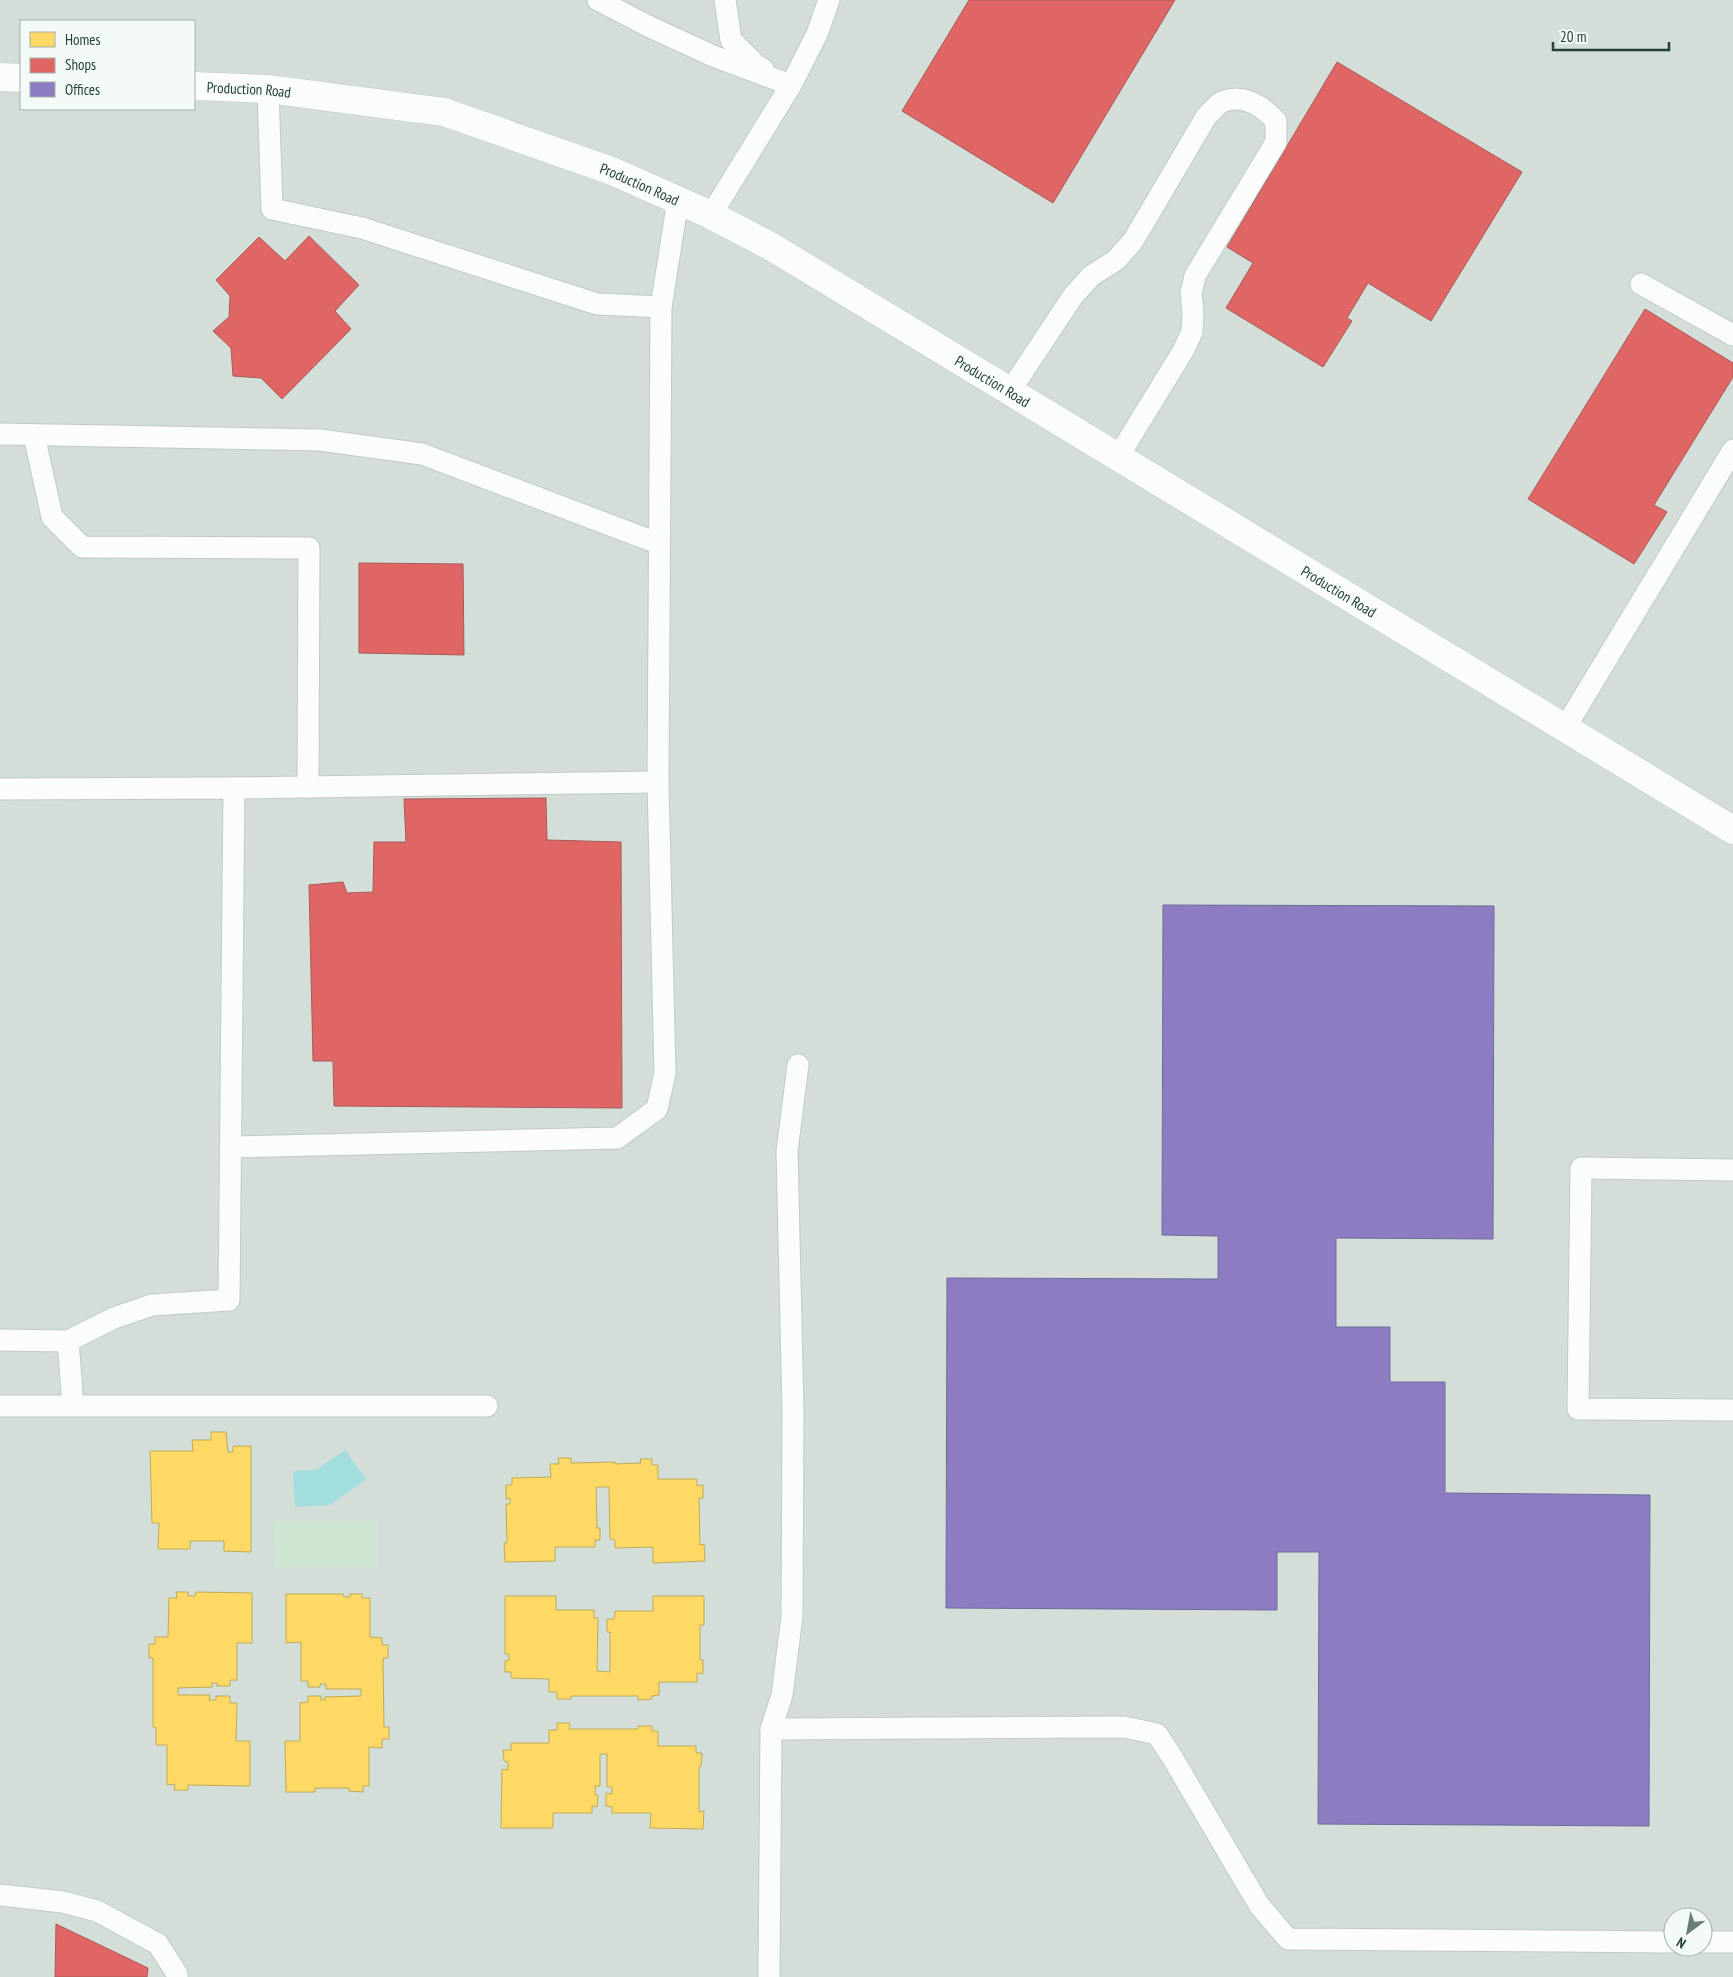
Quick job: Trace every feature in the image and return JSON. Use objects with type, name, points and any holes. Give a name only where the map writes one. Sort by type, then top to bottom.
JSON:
[{"type":"street","points":[[0,77],[20,78]]},
{"type":"street","name":"Production Road","points":[[195,86],[268,89],[444,112],[612,171],[711,214],[772,247],[1733,830]]},
{"type":"lane","points":[[598,0],[712,56],[791,84]]},
{"type":"lane","points":[[725,0],[731,40],[756,65],[791,84]]},
{"type":"lane","points":[[711,214],[791,84],[817,34],[829,0]]},
{"type":"lane","points":[[268,89],[272,209],[362,228],[597,304],[661,307]]},
{"type":"lane","points":[[1010,391],[1073,296],[1091,276],[1116,260],[1132,241],[1206,117],[1223,101],[1244,100],[1264,108],[1276,121],[1276,142],[1195,276],[1191,293],[1193,312],[1192,332],[1183,351],[1118,457]]},
{"type":"lane","points":[[230,1147],[617,1138],[656,1109],[665,1073],[658,782],[661,307],[678,200]]},
{"type":"lane","points":[[1641,284],[1733,335]]},
{"type":"lane","points":[[0,434],[320,440],[422,454],[660,544]]},
{"type":"lane","points":[[34,435],[52,517],[82,547],[309,548],[308,787]]},
{"type":"lane","points":[[1565,728],[1733,450]]},
{"type":"lane","points":[[0,789],[658,782]]},
{"type":"lane","points":[[0,1340],[68,1341],[114,1318],[152,1305],[228,1300],[234,788]]},
{"type":"lane","points":[[769,1977],[771,1729],[782,1695],[792,1616],[793,1411],[787,1151],[798,1065]]},
{"type":"lane","points":[[1733,1170],[1581,1168],[1578,1409],[1733,1410]]},
{"type":"lane","points":[[68,1341],[73,1405]]},
{"type":"lane","points":[[0,1406],[487,1406]]},
{"type":"lane","points":[[771,1729],[1124,1727],[1156,1734],[1172,1757],[1259,1905],[1288,1939],[1663,1942]]},
{"type":"lane","points":[[0,1895],[63,1902],[97,1911],[158,1944],[177,1977]]},
{"type":"lane","points":[[1713,1942],[1733,1942]]},
{"type":"shaded area","points":[[0,0],[1733,0],[1733,1977],[0,1977]]},
{"type":"green space","points":[[274,1522],[377,1522],[377,1567],[275,1567]]},
{"type":"water","points":[[345,1450],[366,1479],[330,1505],[295,1507],[293,1471],[316,1470]]},
{"type":"building: Homes","points":[[211,1432],[226,1432],[228,1452],[233,1452],[233,1446],[251,1446],[251,1552],[224,1551],[224,1541],[190,1541],[190,1549],[158,1549],[159,1523],[152,1523],[150,1451],[193,1451],[192,1440],[211,1440]]},
{"type":"building: Homes","points":[[558,1458],[571,1458],[571,1463],[615,1462],[615,1464],[641,1463],[640,1459],[652,1459],[652,1465],[658,1465],[658,1479],[697,1479],[697,1486],[703,1485],[703,1498],[699,1498],[700,1545],[704,1544],[705,1561],[653,1563],[653,1547],[615,1548],[615,1540],[610,1539],[609,1487],[596,1487],[597,1528],[600,1528],[600,1540],[595,1540],[595,1547],[555,1547],[555,1561],[505,1562],[504,1543],[507,1543],[506,1504],[510,1504],[510,1498],[506,1499],[506,1485],[512,1485],[512,1478],[551,1477],[550,1464],[559,1464]]},
{"type":"building: Homes","points":[[176,1592],[188,1592],[188,1596],[195,1596],[196,1592],[252,1593],[252,1643],[237,1643],[237,1680],[230,1680],[230,1686],[217,1686],[217,1683],[212,1683],[212,1687],[178,1688],[178,1695],[210,1695],[209,1700],[216,1700],[216,1696],[230,1696],[230,1703],[237,1703],[236,1741],[250,1741],[250,1786],[188,1785],[188,1790],[174,1790],[175,1784],[167,1785],[167,1745],[156,1745],[156,1727],[153,1727],[153,1658],[149,1658],[149,1644],[155,1644],[155,1637],[168,1637],[169,1598],[177,1598]]},
{"type":"building: Homes","points":[[286,1594],[343,1594],[344,1597],[350,1597],[350,1594],[362,1594],[362,1598],[370,1598],[370,1637],[382,1638],[382,1645],[388,1645],[388,1658],[383,1658],[384,1727],[389,1727],[389,1739],[382,1739],[382,1748],[369,1747],[369,1786],[363,1786],[363,1792],[349,1791],[349,1788],[315,1788],[315,1792],[286,1792],[285,1741],[300,1741],[300,1703],[308,1702],[308,1696],[321,1696],[321,1700],[325,1700],[325,1697],[361,1696],[361,1689],[326,1689],[326,1684],[320,1684],[320,1687],[308,1687],[308,1681],[301,1681],[301,1642],[286,1643]]},
{"type":"building: Homes","points":[[505,1596],[556,1596],[556,1610],[594,1610],[594,1618],[598,1618],[597,1671],[610,1672],[610,1632],[607,1632],[607,1619],[614,1619],[615,1611],[653,1611],[653,1596],[704,1596],[704,1625],[700,1625],[700,1660],[703,1660],[703,1674],[697,1673],[697,1682],[659,1682],[659,1695],[652,1696],[652,1699],[638,1700],[638,1696],[571,1696],[571,1699],[557,1699],[557,1692],[549,1692],[549,1679],[511,1678],[511,1672],[505,1672],[505,1661],[509,1660],[509,1654],[505,1654]]},
{"type":"building: Homes","points":[[557,1723],[570,1723],[569,1729],[638,1729],[638,1726],[652,1726],[652,1731],[658,1731],[658,1746],[696,1746],[696,1753],[702,1753],[701,1766],[699,1767],[699,1812],[704,1811],[703,1829],[650,1828],[651,1813],[612,1813],[612,1807],[606,1806],[606,1793],[612,1794],[612,1787],[607,1787],[607,1754],[600,1754],[600,1786],[595,1786],[595,1795],[598,1795],[597,1807],[592,1806],[592,1813],[553,1813],[553,1828],[501,1828],[502,1769],[508,1770],[508,1762],[504,1761],[503,1750],[511,1750],[511,1743],[549,1743],[549,1730],[557,1730]]},
{"type":"building: Shops","points":[[969,0],[1175,0],[1053,203],[902,111]]},
{"type":"building: Shops","points":[[1337,62],[1522,172],[1431,321],[1368,283],[1347,318],[1352,321],[1323,367],[1226,308],[1253,263],[1227,247]]},
{"type":"building: Shops","points":[[309,236],[359,285],[335,311],[351,329],[282,399],[261,378],[233,376],[231,348],[213,331],[229,317],[230,296],[216,280],[259,237],[285,261]]},
{"type":"building: Shops","points":[[1645,309],[1733,363],[1733,377],[1654,505],[1667,512],[1634,564],[1528,499]]},
{"type":"building: Shops","points":[[359,563],[463,564],[464,655],[359,653]]},
{"type":"building: Shops","points":[[546,798],[547,840],[621,842],[622,1108],[334,1106],[333,1061],[313,1061],[309,885],[343,882],[347,893],[373,892],[374,842],[406,842],[404,799]]},
{"type":"building: Shops","points":[[56,1924],[148,1968],[147,1977],[55,1977]]},
{"type":"building: Offices","points":[[1163,905],[1494,906],[1493,1239],[1336,1238],[1336,1327],[1390,1327],[1390,1382],[1445,1382],[1445,1493],[1650,1495],[1649,1826],[1318,1824],[1319,1552],[1277,1552],[1277,1610],[946,1608],[947,1278],[1218,1279],[1218,1236],[1162,1235]]}]
